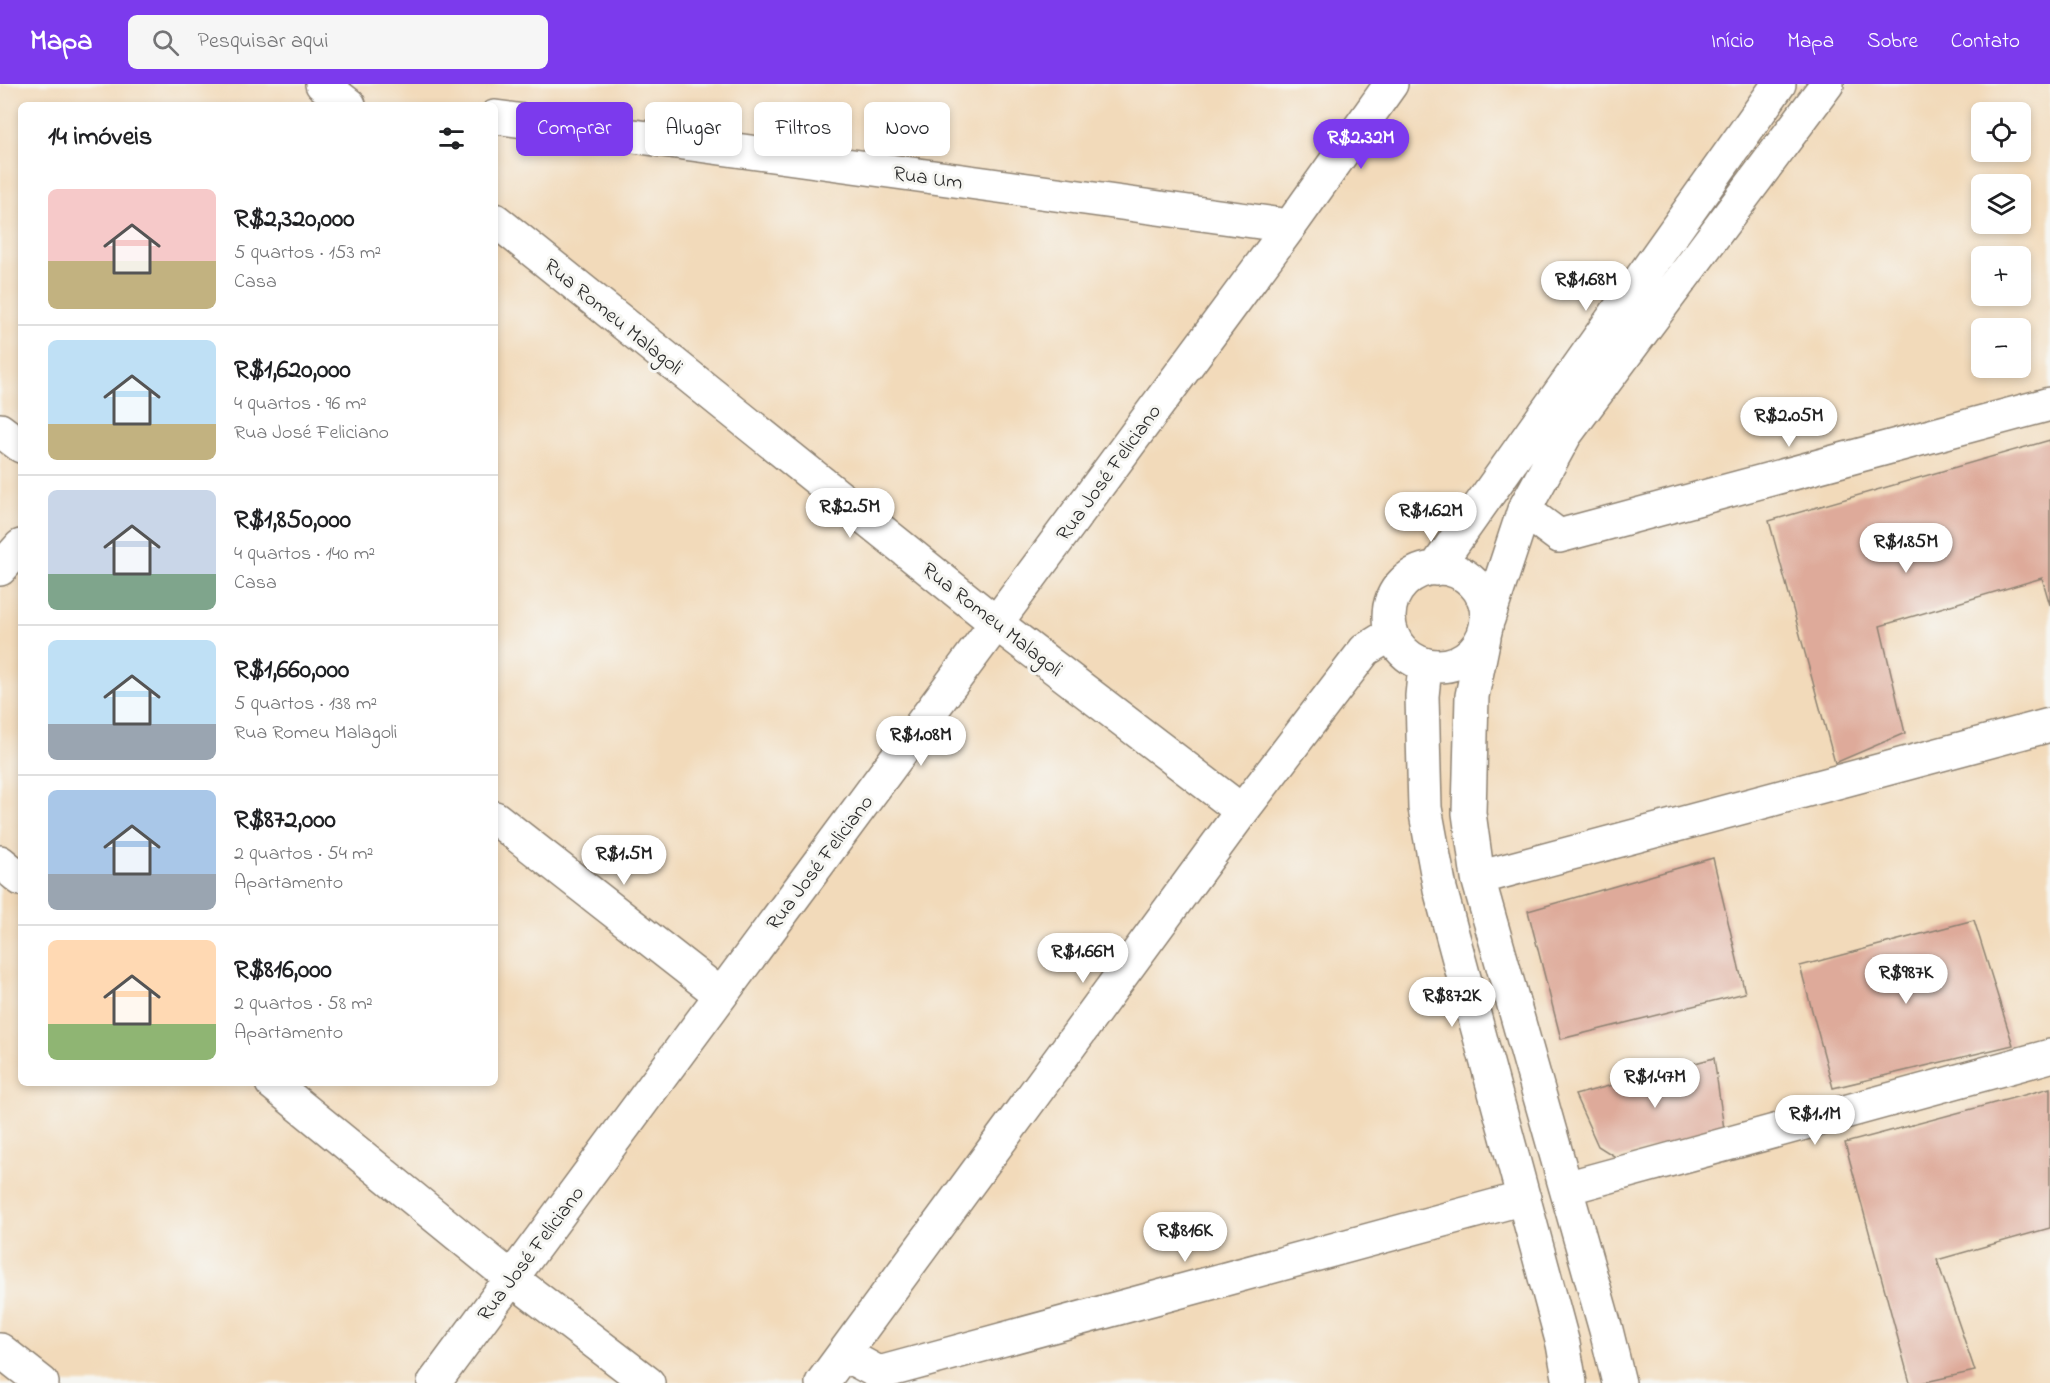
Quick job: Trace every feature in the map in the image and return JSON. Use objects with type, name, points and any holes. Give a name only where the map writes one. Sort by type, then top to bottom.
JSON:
[{"type":"street","points":[[322,84],[345,102]]},
{"type":"street","name":"Rua José Feliciano","points":[[434,1383],[1290,226],[1391,84]]},
{"type":"street","points":[[1435,569],[1779,84]]},
{"type":"street","points":[[1619,1383],[1606,1329],[1478,878],[1469,813],[1472,696],[1486,628],[1524,510],[1565,435],[1827,84]]},
{"type":"street","name":"Rua Um","points":[[498,117],[1290,226]]},
{"type":"street","name":"Rua Romeu Malagoli","points":[[498,222],[996,623],[1242,811]]},
{"type":"street","points":[[1524,510],[1559,536],[2050,404]]},
{"type":"street","points":[[0,430],[18,444]]},
{"type":"street","points":[[0,569],[18,549]]},
{"type":"street","points":[[1445,568],[1462,574],[1476,586],[1485,601],[1486,628],[1474,651],[1459,663],[1442,667],[1425,666],[1411,659],[1398,648],[1391,634],[1388,618],[1390,602],[1398,587],[1411,575],[1427,569],[1445,568]]},
{"type":"street","points":[[822,1383],[1242,811],[1365,650],[1391,634]]},
{"type":"street","points":[[1425,666],[1422,696],[1425,808],[1440,888],[1563,1344],[1570,1383]]},
{"type":"street","points":[[1478,878],[2050,725]]},
{"type":"street","points":[[498,820],[721,995]]},
{"type":"street","points":[[0,862],[18,877]]},
{"type":"street","points":[[1566,1188],[2050,1056]]},
{"type":"street","points":[[276,1086],[512,1278],[648,1383]]},
{"type":"street","points":[[844,1354],[879,1373],[1524,1198]]},
{"type":"street","points":[[0,1350],[42,1383]]},
{"type":"building","points":[[2050,440],[2050,605],[2042,578],[1880,626],[1905,733],[1835,763],[1769,521]]},
{"type":"building","points":[[1713,858],[1745,993],[1561,1039],[1528,911]]},
{"type":"building","points":[[1974,920],[2013,1045],[1833,1088],[1800,966]]},
{"type":"building","points":[[1714,1058],[1724,1129],[1617,1158],[1598,1146],[1575,1095]]},
{"type":"building","points":[[2050,1088],[2050,1228],[1937,1260],[1975,1371],[1921,1383],[1910,1383],[1845,1143]]}]
